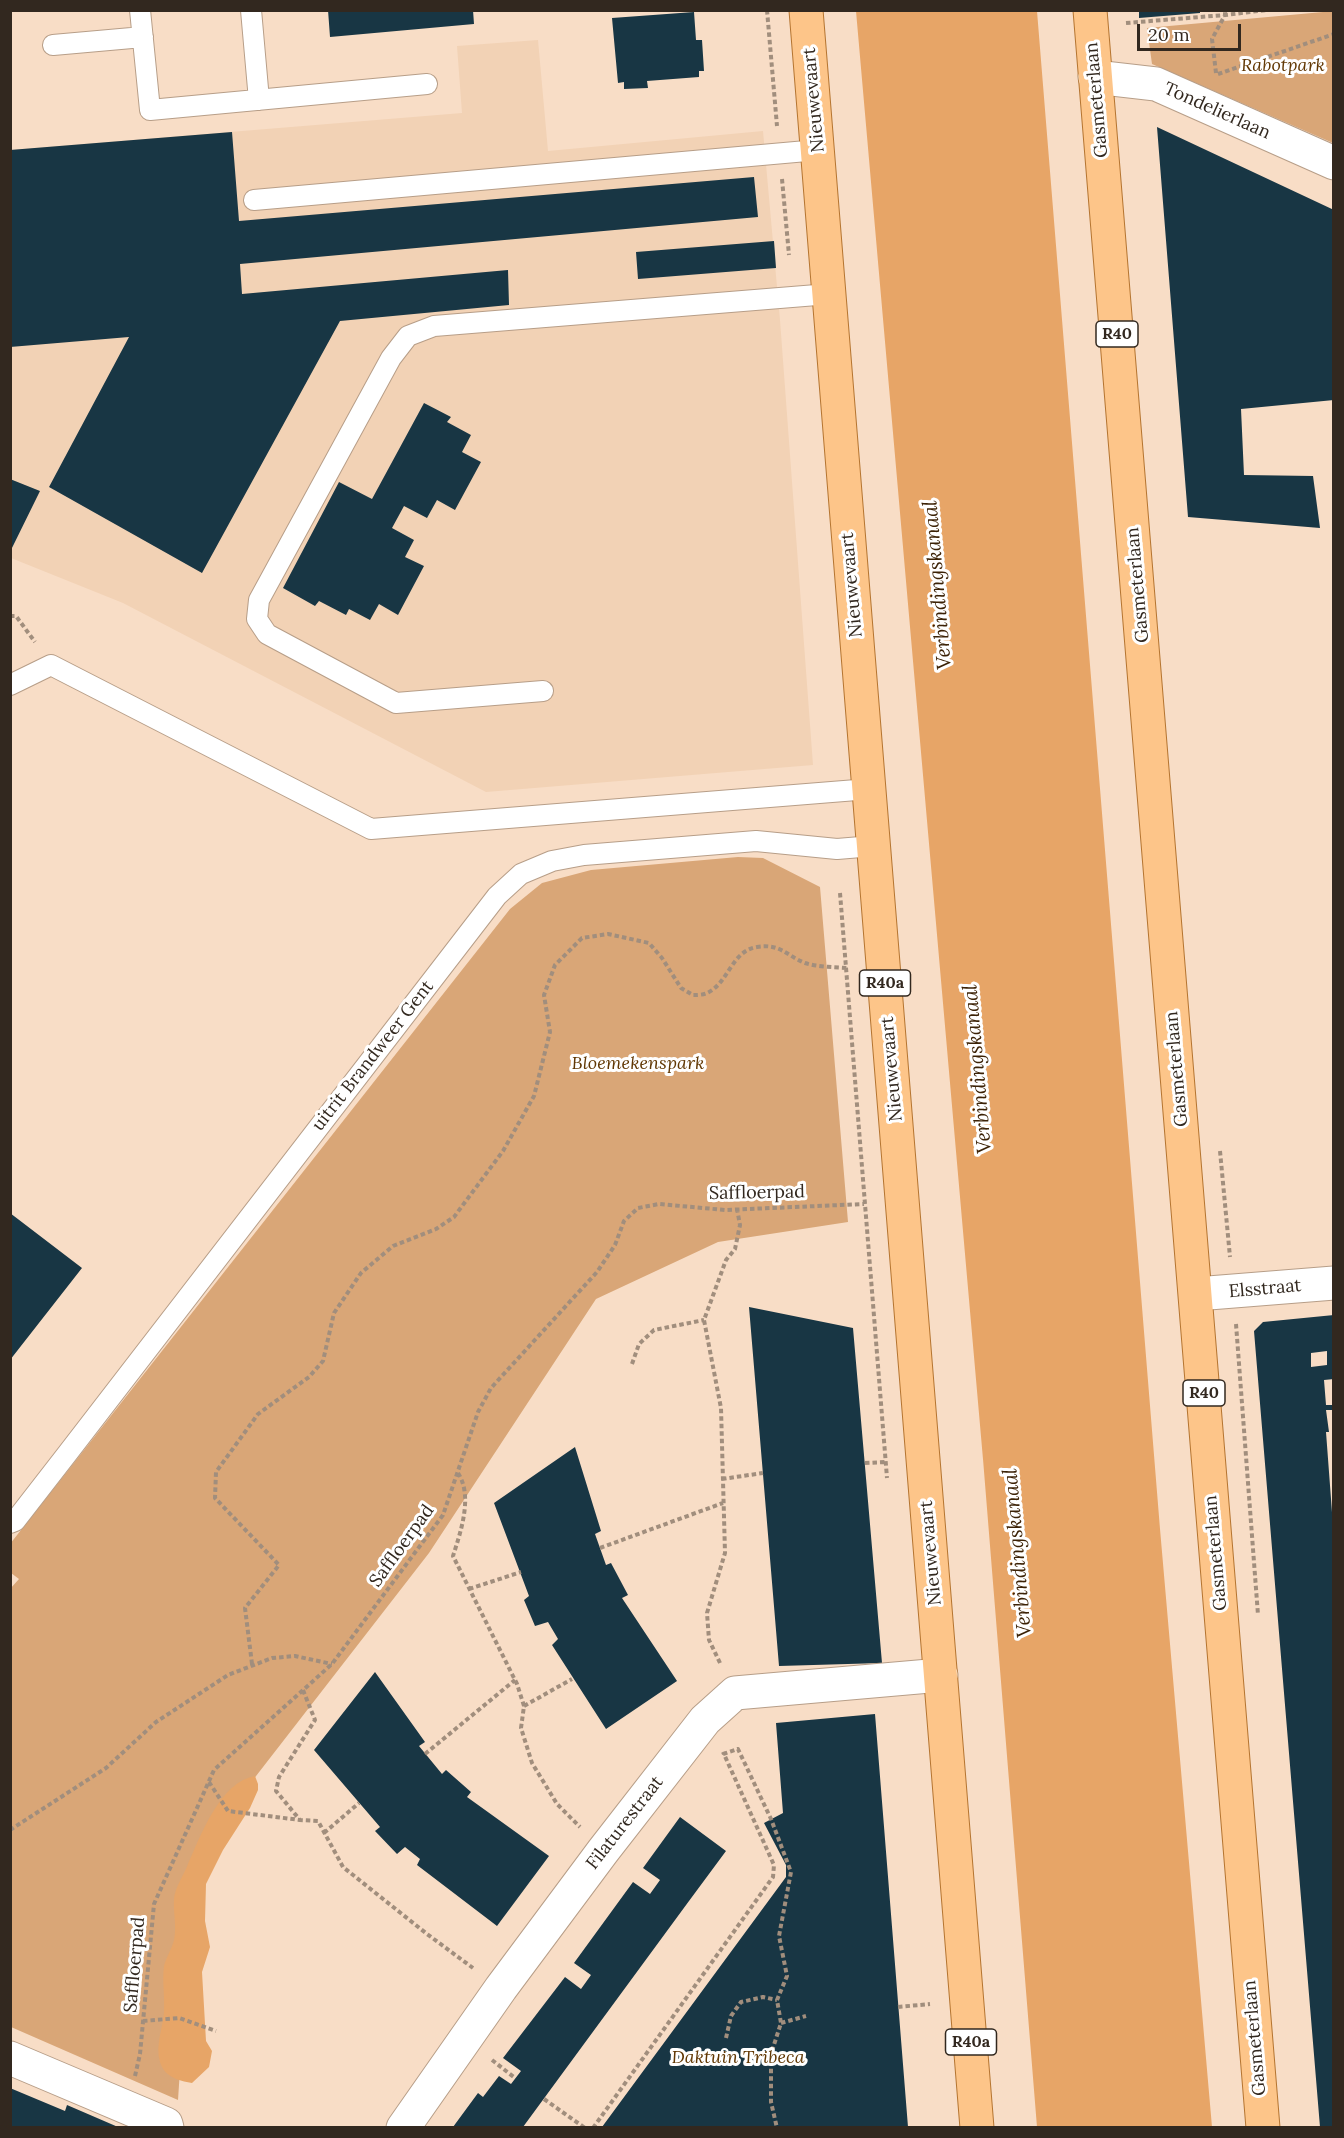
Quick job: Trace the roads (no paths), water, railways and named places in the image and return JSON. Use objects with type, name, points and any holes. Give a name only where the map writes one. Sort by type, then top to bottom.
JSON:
[{"type":"main road","name":"Nieuwevaart","points":[[806,10],[978,2127]]},
{"type":"main road","name":"Gasmeterlaan","points":[[1090,10],[1263,2127]]},
{"type":"street","name":"Tondelierlaan","points":[[1095,77],[1156,84],[1334,163]]},
{"type":"street","name":"Elsstraat","points":[[1196,1294],[1334,1283]]},
{"type":"street","name":"Filaturestraat","points":[[403,2127],[501,1988],[603,1851],[705,1720],[735,1693],[941,1675]]},
{"type":"street","points":[[10,2058],[166,2124],[167,2127]]},
{"type":"lane","points":[[140,10],[150,110],[427,84]]},
{"type":"lane","points":[[251,10],[259,100]]},
{"type":"lane","points":[[53,45],[143,37]]},
{"type":"lane","points":[[254,200],[818,150]]},
{"type":"lane","points":[[543,691],[396,703],[267,634],[257,620],[259,600],[391,358],[408,336],[434,326],[829,294]]},
{"type":"lane","points":[[10,685],[51,665],[371,829],[869,789]]},
{"type":"lane","name":"uitrit Brandweer Gent","points":[[10,1523],[15,1521],[67,1454],[496,896],[521,874],[552,861],[584,855],[756,841],[837,849],[873,846]]},
{"type":"water","name":"Verbindingskanaal","points":[[856,11],[1037,11],[1160,1529],[1212,2127],[1037,2127],[983,1459]]},
{"type":"water","points":[[255,1776],[258,1790],[250,1808],[223,1850],[206,1884],[205,1921],[210,1947],[202,1972],[206,2041],[212,2051],[209,2067],[192,2083],[187,2082],[168,2074],[162,2067],[159,2056],[164,2012],[164,1966],[175,1935],[175,1895],[213,1811],[232,1788],[243,1780]]},
{"type":"park label","name":"Rabotpark","points":[[1283,66]]},
{"type":"park label","name":"Bloemekenspark","points":[[638,1064]]},
{"type":"park label","name":"Daktuin Tribeca","points":[[738,2058]]}]
